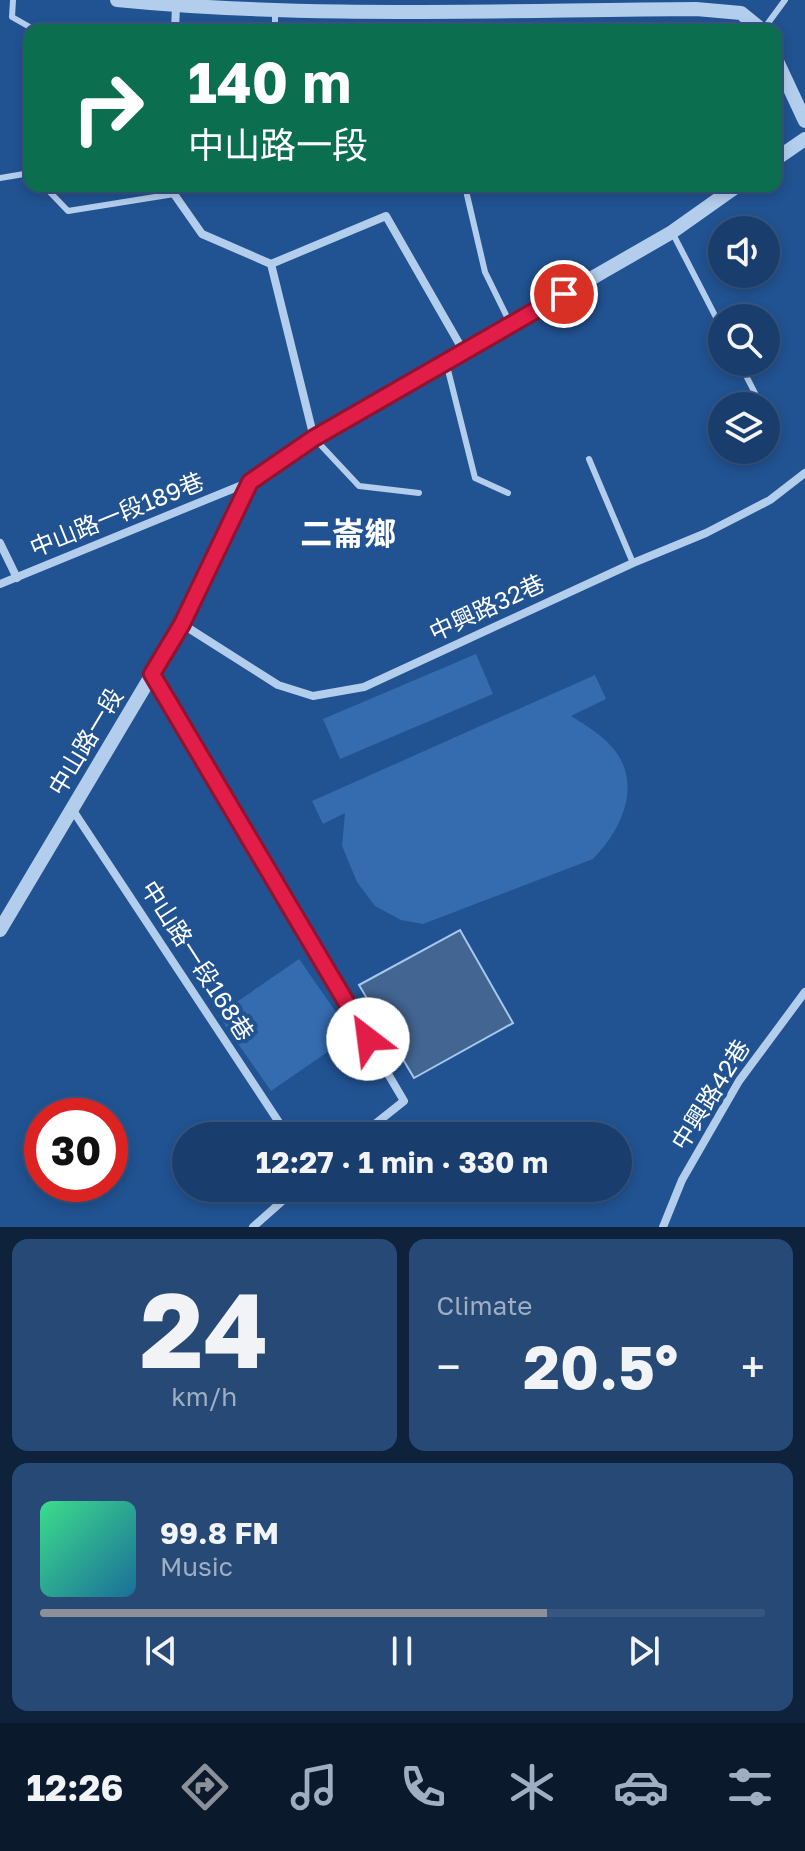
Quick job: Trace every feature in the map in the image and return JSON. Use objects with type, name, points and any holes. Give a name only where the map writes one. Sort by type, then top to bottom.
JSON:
[{"type":"street","points":[[117,0],[176,6],[696,4],[741,13],[755,24]]},
{"type":"street","points":[[175,24],[176,6]]},
{"type":"street","points":[[782,72],[805,121]]},
{"type":"street","points":[[782,155],[805,139]]},
{"type":"street","points":[[175,192],[202,234],[271,264],[386,216],[464,352]]},
{"type":"street","name":"中山路一段","points":[[0,930],[182,624],[250,482],[314,438],[672,232],[729,192]]},
{"type":"street","points":[[271,264],[314,438]]},
{"type":"street","name":"中興路32巷","points":[[182,624],[278,685],[313,696],[364,687],[633,563],[706,533],[770,500],[805,473]]},
{"type":"street","name":"中山路一段189巷","points":[[0,584],[250,482]]},
{"type":"street","points":[[0,543],[17,578]]},
{"type":"street","points":[[152,674],[404,1101],[378,1122]]},
{"type":"street","name":"中山路一段168巷","points":[[72,809],[279,1122]]},
{"type":"street","name":"中興路42巷","points":[[663,1227],[682,1180],[739,1081],[805,992]]},
{"type":"street","points":[[253,1227],[281,1202]]},
{"type":"lane","points":[[13,0],[12,17],[24,24]]},
{"type":"lane","points":[[767,24],[785,0]]},
{"type":"lane","points":[[0,178],[24,174]]},
{"type":"lane","points":[[50,192],[68,211],[164,192]]},
{"type":"lane","points":[[467,195],[485,272],[511,325]]},
{"type":"lane","points":[[672,232],[709,304]]},
{"type":"lane","points":[[446,362],[475,478],[508,493]]},
{"type":"lane","points":[[314,438],[359,486],[419,493]]},
{"type":"lane","points":[[589,459],[633,563]]},
{"type":"shaded area","points":[[476,654],[493,694],[340,759],[323,719]]},
{"type":"shaded area","points":[[595,675],[606,699],[571,716],[601,736],[616,752],[624,766],[627,794],[612,836],[593,859],[423,924],[401,920],[375,906],[357,882],[342,846],[345,813],[323,824],[312,801]]},
{"type":"shaded area","points":[[460,930],[513,1023],[414,1078],[359,985]]},
{"type":"shaded area","points":[[299,959],[352,1035],[271,1091],[218,1015]]},
{"type":"district","name":"二崙鄉","points":[[348,534]]},
{"type":"route","points":[[368,1039],[152,674],[182,624],[250,482],[314,438],[564,294]]}]
